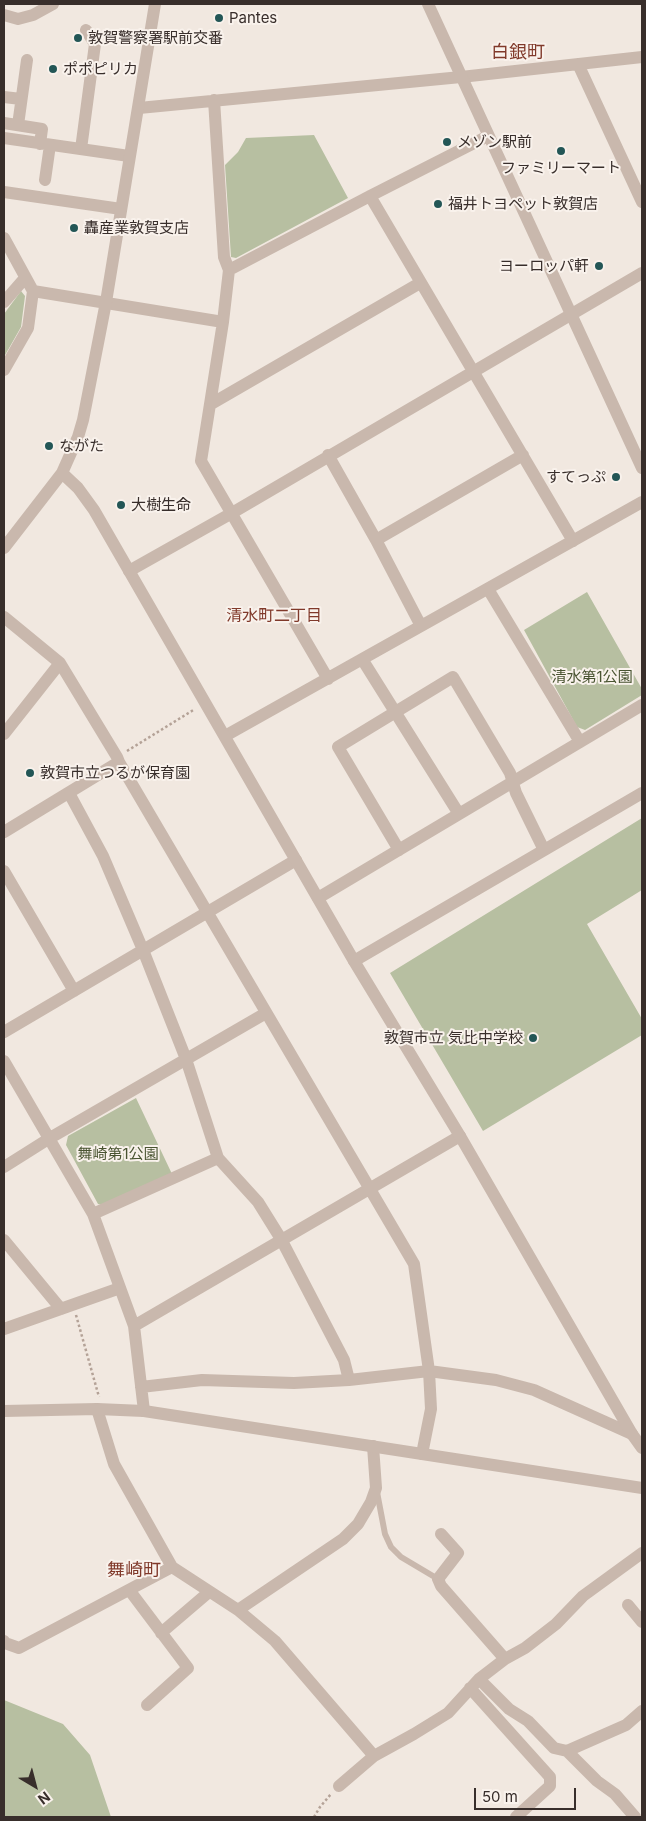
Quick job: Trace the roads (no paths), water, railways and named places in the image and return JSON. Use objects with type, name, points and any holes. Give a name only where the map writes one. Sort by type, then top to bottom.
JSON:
[{"type":"street","points":[[4,15],[18,18],[33,15],[53,4]]},
{"type":"street","points":[[4,548],[62,474],[78,437],[83,420],[106,302],[139,108],[154,4]]},
{"type":"street","points":[[428,4],[642,468]]},
{"type":"street","points":[[81,149],[95,44],[86,30]]},
{"type":"street","points":[[139,108],[642,58]]},
{"type":"street","points":[[18,125],[27,60]]},
{"type":"street","points":[[578,64],[642,202]]},
{"type":"street","points":[[4,97],[21,99]]},
{"type":"street","points":[[214,100],[224,257],[229,270],[211,404],[201,461],[328,678]]},
{"type":"street","points":[[4,123],[42,129],[45,144],[45,180]]},
{"type":"street","points":[[229,270],[488,136]]},
{"type":"street","points":[[4,138],[130,156]]},
{"type":"street","points":[[4,192],[121,209]]},
{"type":"street","points":[[370,196],[573,542]]},
{"type":"street","points":[[4,238],[33,291],[28,328],[4,370]]},
{"type":"street","points":[[129,570],[232,513],[642,273]]},
{"type":"street","points":[[4,302],[25,278]]},
{"type":"street","points":[[211,404],[420,283]]},
{"type":"street","points":[[33,291],[223,322]]},
{"type":"street","points":[[376,540],[522,455]]},
{"type":"street","points":[[328,456],[422,626]]},
{"type":"street","points":[[62,474],[78,488],[94,510],[354,960],[460,1136],[632,1434],[642,1448]]},
{"type":"street","points":[[225,736],[642,502]]},
{"type":"street","points":[[488,589],[580,742]]},
{"type":"street","points":[[4,617],[60,664],[118,759],[414,1264],[429,1371],[431,1409],[422,1454]]},
{"type":"street","points":[[362,659],[459,814]]},
{"type":"street","points":[[4,734],[60,664]]},
{"type":"street","points":[[399,850],[338,747],[454,677],[510,772],[516,793],[544,850]]},
{"type":"street","points":[[318,898],[642,705]]},
{"type":"street","points":[[4,832],[69,793],[118,759]]},
{"type":"street","points":[[69,793],[103,856],[143,950],[186,1059],[218,1158],[258,1202],[281,1239],[344,1360],[349,1380]]},
{"type":"street","points":[[354,960],[642,793]]},
{"type":"street","points":[[4,1032],[296,860]]},
{"type":"street","points":[[4,872],[74,991]]},
{"type":"street","points":[[4,1167],[50,1138],[266,1013]]},
{"type":"street","points":[[4,1060],[93,1214],[134,1326],[144,1412]]},
{"type":"street","points":[[134,1326],[460,1136]]},
{"type":"street","points":[[93,1214],[218,1158]]},
{"type":"street","points":[[4,1240],[67,1307]]},
{"type":"street","points":[[4,1329],[120,1288]]},
{"type":"street","points":[[141,1387],[202,1380],[294,1383],[349,1380],[429,1371],[496,1380],[534,1390],[632,1434]]},
{"type":"street","points":[[4,1411],[97,1409],[144,1412],[642,1488]]},
{"type":"street","points":[[97,1409],[114,1464],[172,1567],[238,1610],[275,1641],[374,1756]]},
{"type":"street","points":[[238,1610],[343,1538],[358,1524],[371,1502],[376,1488],[373,1446]]},
{"type":"street","points":[[441,1534],[458,1553],[438,1579],[441,1586],[505,1659]]},
{"type":"street","points":[[338,1786],[374,1756],[414,1734],[448,1712],[475,1683],[505,1659],[526,1648],[556,1624],[583,1596],[642,1553]]},
{"type":"street","points":[[4,1641],[19,1648],[172,1567]]},
{"type":"street","points":[[130,1590],[188,1668],[147,1705]]},
{"type":"street","points":[[161,1633],[209,1592]]},
{"type":"street","points":[[628,1605],[642,1622]]},
{"type":"street","points":[[475,1683],[528,1722],[554,1748],[567,1751],[597,1781],[615,1794],[635,1817]]},
{"type":"street","points":[[475,1683],[550,1777],[550,1786],[516,1817]]},
{"type":"street","points":[[567,1751],[626,1725],[642,1711]]},
{"type":"lane","points":[[376,1488],[385,1534],[391,1547],[401,1557],[438,1579]]},
{"type":"place","name":"Pantes","points":[[219,18]]},
{"type":"place","name":"敦賀警察署駅前交番","points":[[78,38]]},
{"type":"place","name":"ポポピリカ","points":[[53,69]]},
{"type":"place","name":"メゾン駅前","points":[[447,142]]},
{"type":"place","name":"ファミリーマート","points":[[561,151]]},
{"type":"place","name":"福井トヨペット敦賀店","points":[[438,204]]},
{"type":"place","name":"轟産業敦賀支店","points":[[74,228]]},
{"type":"place","name":"ヨーロッパ軒","points":[[599,266]]},
{"type":"place","name":"ながた","points":[[49,446]]},
{"type":"place","name":"すてっぷ","points":[[616,477]]},
{"type":"place","name":"大樹生命","points":[[121,505]]},
{"type":"place","name":"敦賀市立つるが保育園","points":[[30,773]]},
{"type":"place","name":"敦賀市立 気比中学校","points":[[533,1038]]},
{"type":"district","name":"白銀町","points":[[518,53]]},
{"type":"district","name":"清水町二丁目","points":[[274,616]]},
{"type":"district","name":"舞崎町","points":[[134,1571]]},
{"type":"park label","name":"清水第1公園","points":[[592,677]]},
{"type":"park label","name":"舞崎第1公園","points":[[118,1154]]}]
